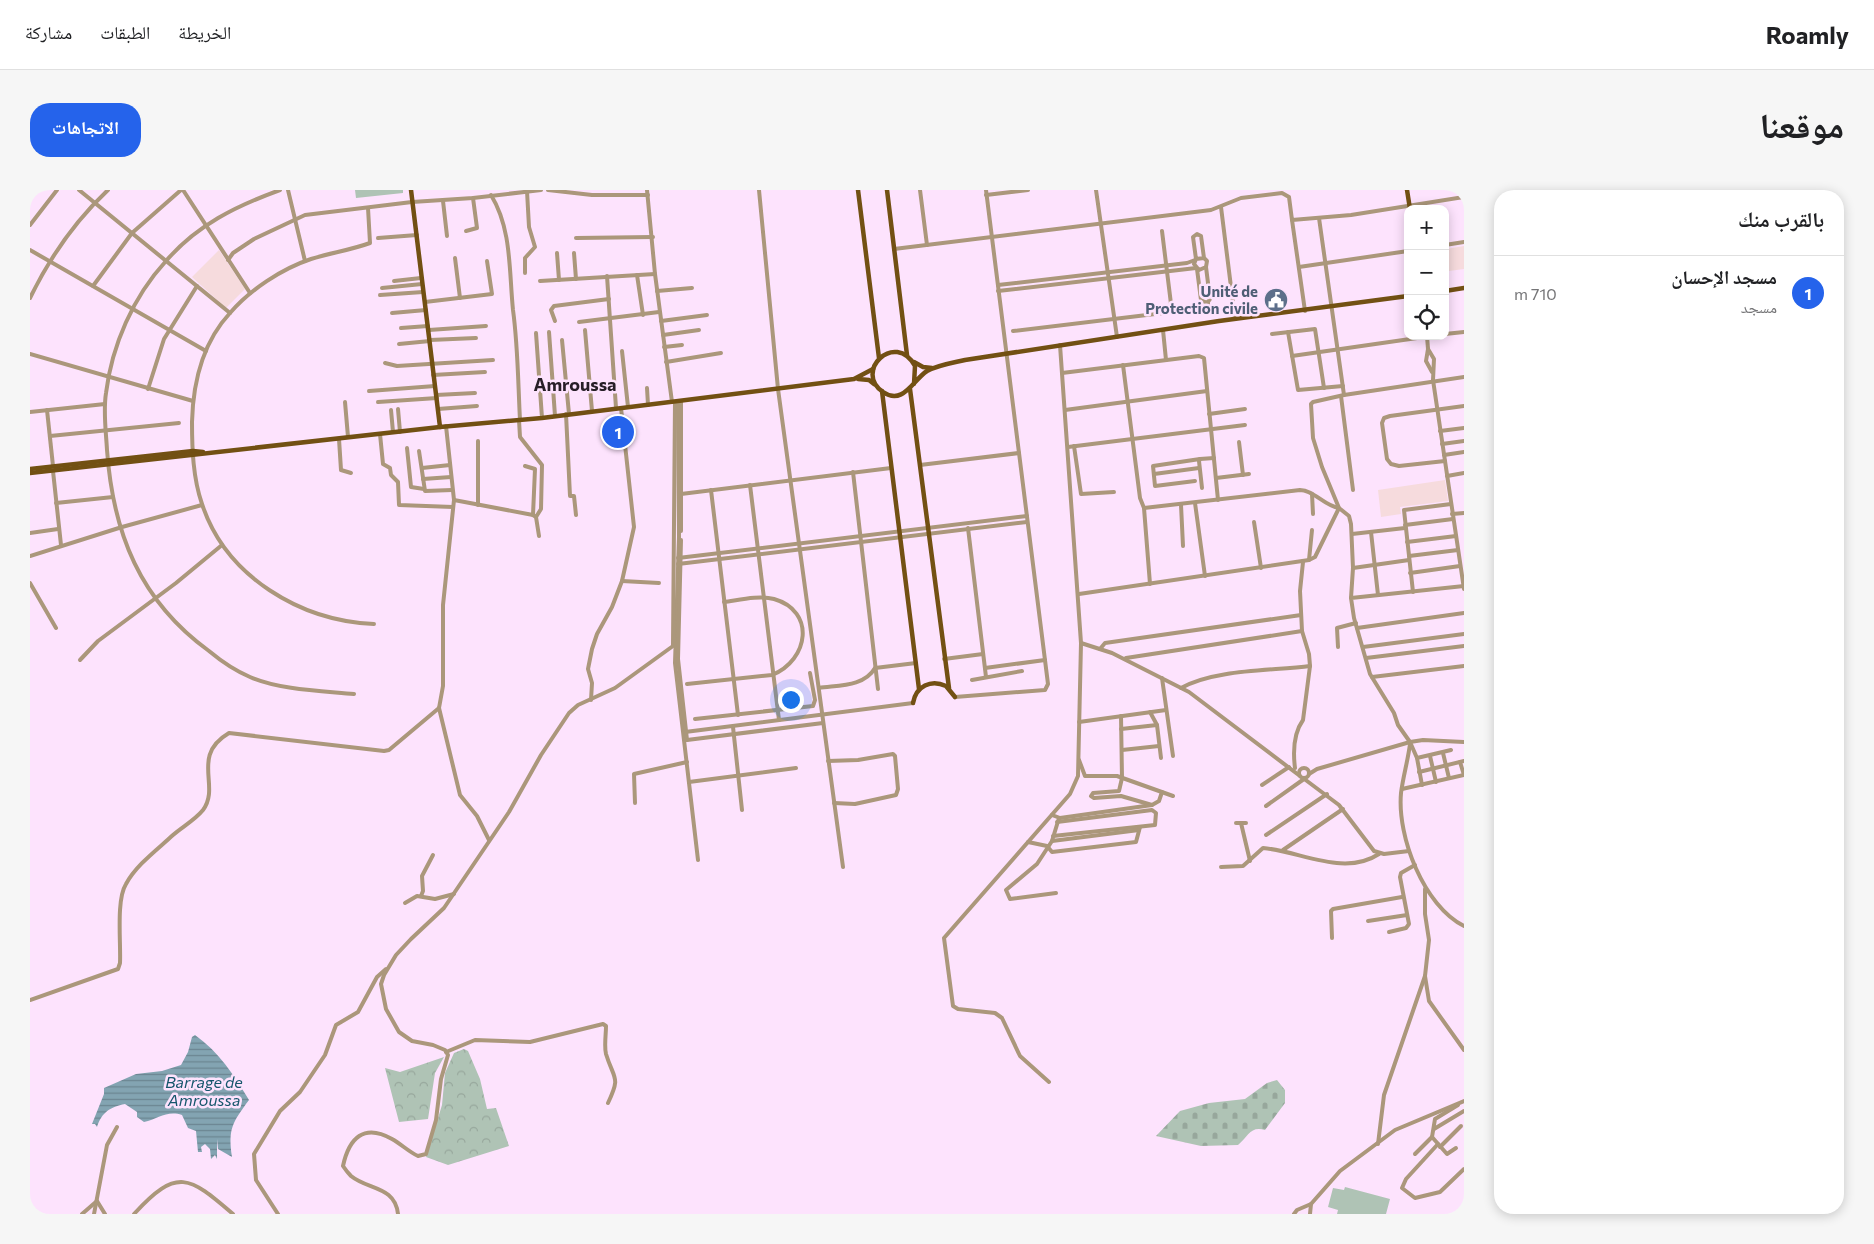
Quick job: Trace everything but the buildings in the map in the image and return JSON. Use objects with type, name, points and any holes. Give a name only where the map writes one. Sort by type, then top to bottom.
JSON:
[{"type":"main road","points":[[411,190],[440,427]]},
{"type":"main road","points":[[858,190],[879,358]]},
{"type":"main road","points":[[887,190],[907,356]]},
{"type":"main road","points":[[1407,190],[1410,205]]},
{"type":"main road","points":[[1449,290],[1464,288]]},
{"type":"main road","points":[[30,473],[193,453],[210,453],[446,426],[542,418],[854,379],[866,379],[882,391],[896,395],[910,389],[924,374],[936,368],[1006,354],[1117,336],[1404,297]]},
{"type":"main road","points":[[854,379],[864,375],[873,368],[879,358],[892,352],[907,356],[923,367],[936,368]]},
{"type":"main road","points":[[912,360],[916,372],[914,384]]},
{"type":"main road","points":[[873,368],[876,385]]},
{"type":"main road","points":[[910,389],[944,659],[949,688],[955,697]]},
{"type":"main road","points":[[882,391],[919,689],[913,703]]},
{"type":"main road","points":[[30,469],[53,469]]},
{"type":"main road","points":[[919,689],[935,683],[949,688]]},
{"type":"street","points":[[30,225],[57,190]]},
{"type":"street","points":[[79,190],[230,313]]},
{"type":"street","points":[[30,298],[50,261],[94,203],[108,190]]},
{"type":"street","points":[[93,286],[132,233],[158,208],[182,190],[250,293]]},
{"type":"street","points":[[280,190],[243,203],[206,225],[166,260],[133,309],[117,345],[108,378],[105,404],[108,463],[113,496],[137,570],[154,598],[188,637],[219,659],[251,678],[301,689],[354,694]]},
{"type":"street","points":[[288,190],[305,261]]},
{"type":"street","points":[[228,260],[233,253],[254,239],[296,218],[313,214],[412,202],[473,198],[502,192],[540,190]]},
{"type":"street","points":[[548,190],[592,195],[648,195]]},
{"type":"street","points":[[647,190],[659,312],[666,362],[676,402],[680,494],[675,663],[686,740],[686,762],[698,860]]},
{"type":"street","points":[[759,190],[778,389],[843,867]]},
{"type":"street","points":[[920,190],[927,245]]},
{"type":"street","points":[[955,697],[1045,690],[1048,684],[986,190]]},
{"type":"street","points":[[986,195],[1028,190]]},
{"type":"street","points":[[1096,190],[1117,336]]},
{"type":"street","points":[[525,273],[525,258],[534,247],[529,227],[527,191]]},
{"type":"street","points":[[894,249],[1221,207],[1241,198],[1284,193],[1289,197],[1305,311]]},
{"type":"street","points":[[491,195],[501,212],[512,279],[517,333],[520,437],[542,465],[541,509],[535,516]]},
{"type":"street","points":[[1425,205],[1464,197]]},
{"type":"street","points":[[466,231],[477,228],[473,198]]},
{"type":"street","points":[[443,201],[447,236]]},
{"type":"street","points":[[1221,207],[1235,320]]},
{"type":"street","points":[[368,208],[370,243],[305,261],[250,293],[230,313],[206,351],[193,401],[193,453],[202,505],[222,545],[256,580],[294,604],[330,619],[374,624]]},
{"type":"street","points":[[1292,220],[1404,209]]},
{"type":"street","points":[[1319,218],[1343,386],[1342,396],[1353,490]]},
{"type":"street","points":[[1162,231],[1172,312]]},
{"type":"street","points":[[1013,331],[1205,308],[1208,306],[1208,302],[1206,267],[1207,263],[1204,258],[1201,236],[1197,234],[1193,238],[1201,301],[1208,302]]},
{"type":"street","points":[[378,238],[417,235]]},
{"type":"street","points":[[576,238],[653,237]]},
{"type":"street","points":[[1449,244],[1464,242]]},
{"type":"street","points":[[30,250],[206,351]]},
{"type":"street","points":[[1298,267],[1404,252]]},
{"type":"street","points":[[557,253],[559,280]]},
{"type":"street","points":[[574,253],[576,279]]},
{"type":"street","points":[[455,258],[460,298]]},
{"type":"street","points":[[998,291],[1166,267],[1204,258]]},
{"type":"street","points":[[425,302],[492,294],[487,261]]},
{"type":"street","points":[[1166,267],[1206,267]]},
{"type":"street","points":[[540,281],[655,274]]},
{"type":"street","points":[[637,275],[643,315]]},
{"type":"street","points":[[998,285],[1107,275]]},
{"type":"street","points":[[591,700],[592,682],[588,669],[592,649],[597,634],[612,607],[622,580],[634,527],[618,408],[606,276]]},
{"type":"street","points":[[394,281],[422,278]]},
{"type":"street","points":[[1042,281],[1043,286]]},
{"type":"street","points":[[382,288],[422,284]]},
{"type":"street","points":[[148,389],[156,359],[169,330],[197,286]]},
{"type":"street","points":[[657,291],[692,288]]},
{"type":"street","points":[[380,294],[423,292]]},
{"type":"street","points":[[555,321],[551,310],[554,306],[608,299]]},
{"type":"street","points":[[392,313],[426,310]]},
{"type":"street","points":[[579,322],[659,312]]},
{"type":"street","points":[[661,321],[707,315]]},
{"type":"street","points":[[400,328],[486,326]]},
{"type":"street","points":[[1272,334],[1315,329],[1324,388]]},
{"type":"street","points":[[585,330],[592,411]]},
{"type":"street","points":[[663,335],[698,330]]},
{"type":"street","points":[[1163,330],[1166,360]]},
{"type":"street","points":[[549,332],[555,416]]},
{"type":"street","points":[[1288,332],[1298,390],[1343,386]]},
{"type":"street","points":[[1449,334],[1464,332]]},
{"type":"street","points":[[536,333],[542,418]]},
{"type":"street","points":[[399,344],[476,338]]},
{"type":"street","points":[[562,340],[570,496],[574,496],[576,515]]},
{"type":"street","points":[[1292,356],[1404,340]]},
{"type":"street","points":[[1427,340],[1426,361],[1432,372]]},
{"type":"street","points":[[664,347],[682,345]]},
{"type":"street","points":[[1049,1082],[1020,1056],[1002,1018],[995,1013],[958,1009],[953,1006],[944,938],[1052,815],[1076,784],[1081,644],[1079,594],[1060,345]]},
{"type":"street","points":[[1351,598],[1464,587],[1433,380],[1434,359],[1428,350]]},
{"type":"street","points":[[622,351],[628,407]]},
{"type":"street","points":[[666,362],[721,353]]},
{"type":"street","points":[[30,354],[193,401]]},
{"type":"street","points":[[1062,373],[1199,356],[1204,358],[1218,500]]},
{"type":"street","points":[[385,363],[397,366],[493,360]]},
{"type":"street","points":[[1123,365],[1144,508],[1150,584]]},
{"type":"street","points":[[433,375],[485,372]]},
{"type":"street","points":[[1079,594],[1303,562],[1315,557],[1339,508],[1313,438],[1311,404],[1342,396],[1464,376]]},
{"type":"street","points":[[369,391],[435,386]]},
{"type":"street","points":[[647,388],[648,404]]},
{"type":"street","points":[[1065,410],[1208,391]]},
{"type":"street","points":[[378,402],[475,393]]},
{"type":"street","points":[[345,402],[348,437]]},
{"type":"street","points":[[398,1214],[397,1206],[392,1197],[382,1189],[351,1176],[343,1166],[346,1152],[358,1136],[373,1132],[392,1138],[418,1156],[426,1154],[436,1120],[441,1079],[448,1060],[446,1052],[433,1045],[405,1038],[394,1026],[386,1009],[381,984],[390,966],[411,939],[438,916],[454,894],[489,840],[510,812],[564,720],[578,705],[615,688],[673,646],[676,402]]},
{"type":"street","points":[[30,412],[105,404]]},
{"type":"street","points":[[438,409],[478,406]]},
{"type":"street","points":[[1445,461],[1399,466],[1390,464],[1387,460],[1382,423],[1384,418],[1464,406]]},
{"type":"street","points":[[398,409],[400,432]]},
{"type":"street","points":[[47,410],[61,545]]},
{"type":"street","points":[[391,410],[393,432]]},
{"type":"street","points":[[1209,414],[1245,410]]},
{"type":"street","points":[[50,436],[179,423]]},
{"type":"street","points":[[1068,447],[1245,425]]},
{"type":"street","points":[[446,426],[454,500],[444,605],[443,686],[438,708],[460,795],[477,816],[489,840]]},
{"type":"street","points":[[1440,431],[1464,428]]},
{"type":"street","points":[[380,434],[383,464],[390,468],[392,475],[398,482],[399,505],[453,507]]},
{"type":"street","points":[[339,438],[341,470],[351,473]]},
{"type":"street","points":[[478,441],[478,506]]},
{"type":"street","points":[[1442,444],[1464,441]]},
{"type":"street","points":[[1239,442],[1243,475]]},
{"type":"street","points":[[1074,446],[1081,494],[1114,492]]},
{"type":"street","points":[[407,448],[411,487],[426,491],[452,490]]},
{"type":"street","points":[[419,451],[424,489]]},
{"type":"street","points":[[1444,455],[1464,452]]},
{"type":"street","points":[[920,465],[1019,453]]},
{"type":"street","points":[[1195,481],[1157,486],[1153,466],[1155,464],[1214,458]]},
{"type":"street","points":[[1200,459],[1199,468],[1202,488]]},
{"type":"street","points":[[422,468],[450,465]]},
{"type":"street","points":[[525,466],[534,469],[535,516],[539,536]]},
{"type":"street","points":[[680,494],[891,468]]},
{"type":"street","points":[[1154,474],[1199,468]]},
{"type":"street","points":[[853,472],[878,689]]},
{"type":"street","points":[[1447,476],[1464,473]]},
{"type":"street","points":[[1216,478],[1249,474]]},
{"type":"street","points":[[423,479],[451,477]]},
{"type":"street","points":[[750,485],[779,720]]},
{"type":"street","points":[[711,490],[738,715]]},
{"type":"street","points":[[1144,508],[1306,490],[1320,500],[1339,508],[1349,516],[1352,534],[1353,568],[1351,598],[1362,646],[1372,677],[1394,713],[1398,725],[1410,742],[1417,758],[1422,785]]},
{"type":"street","points":[[1312,494],[1313,514]]},
{"type":"street","points":[[56,503],[113,496]]},
{"type":"street","points":[[454,500],[535,516]]},
{"type":"street","points":[[1195,503],[1205,576]]},
{"type":"street","points":[[1413,592],[1405,527],[1405,509],[1451,504]]},
{"type":"street","points":[[30,556],[122,526],[202,505]]},
{"type":"street","points":[[1181,505],[1183,546]]},
{"type":"street","points":[[1352,534],[1405,527],[1464,513]]},
{"type":"street","points":[[928,531],[1027,516]]},
{"type":"street","points":[[679,558],[861,536],[968,529],[1028,522]]},
{"type":"street","points":[[1254,522],[1262,568]]},
{"type":"street","points":[[967,524],[986,677]]},
{"type":"street","points":[[30,533],[58,529]]},
{"type":"street","points":[[1309,560],[1312,530]]},
{"type":"street","points":[[1371,532],[1378,595]]},
{"type":"street","points":[[679,564],[861,542],[899,534]]},
{"type":"street","points":[[1407,542],[1456,536]]},
{"type":"street","points":[[1457,543],[1464,542]]},
{"type":"street","points":[[80,660],[98,641],[176,583],[222,545]]},
{"type":"street","points":[[1353,568],[1458,550]]},
{"type":"street","points":[[1295,768],[1293,752],[1299,726],[1303,720],[1310,666],[1310,654],[1302,631],[1300,591],[1303,562]]},
{"type":"street","points":[[1410,573],[1461,563]]},
{"type":"street","points":[[622,580],[659,583]]},
{"type":"street","points":[[30,583],[56,628]]},
{"type":"street","points":[[687,684],[774,675],[792,663],[799,654],[803,635],[798,617],[792,610],[775,599],[764,597],[724,602]]},
{"type":"street","points":[[1338,647],[1337,628],[1464,613]]},
{"type":"street","points":[[1100,649],[1105,644],[1301,615]]},
{"type":"street","points":[[1124,658],[1302,631]]},
{"type":"street","points":[[1362,646],[1464,634]]},
{"type":"street","points":[[1081,644],[1124,658],[1181,688],[1227,719],[1343,809],[1368,844],[1379,854]]},
{"type":"street","points":[[1366,658],[1464,646]]},
{"type":"street","points":[[944,659],[983,654]]},
{"type":"street","points":[[985,668],[1045,660]]},
{"type":"street","points":[[819,688],[860,682],[869,677],[875,668],[916,663]]},
{"type":"street","points":[[1181,688],[1191,682],[1216,676],[1310,666]]},
{"type":"street","points":[[1372,677],[1464,666]]},
{"type":"street","points":[[972,680],[1022,671]]},
{"type":"street","points":[[695,719],[778,711],[815,704],[810,673]]},
{"type":"street","points":[[1162,678],[1172,756]]},
{"type":"street","points":[[685,732],[913,703]]},
{"type":"street","points":[[30,1000],[118,969],[120,963],[124,885],[175,833],[203,810],[207,800],[208,757],[221,737],[229,733],[384,751],[389,750],[438,708]]},
{"type":"street","points":[[1079,722],[1166,710]]},
{"type":"street","points":[[1150,712],[1157,725],[1161,758]]},
{"type":"street","points":[[1121,716],[1122,778],[1118,792],[1094,793],[1091,798],[1121,796],[1152,805]]},
{"type":"street","points":[[686,740],[823,722]]},
{"type":"street","points":[[1122,729],[1157,725]]},
{"type":"street","points":[[733,727],[742,810]]},
{"type":"street","points":[[1288,766],[1317,769],[1410,742],[1423,740],[1464,742]]},
{"type":"street","points":[[1410,742],[1402,789],[1403,820],[1409,851],[1425,887],[1435,903],[1450,919],[1464,926]]},
{"type":"street","points":[[1122,750],[1159,746]]},
{"type":"street","points":[[1417,758],[1451,750]]},
{"type":"street","points":[[1443,752],[1449,778]]},
{"type":"street","points":[[828,761],[858,760],[893,754],[895,756],[898,789],[896,795],[855,804],[834,803]]},
{"type":"street","points":[[1430,756],[1436,782]]},
{"type":"street","points":[[1078,758],[1086,776],[1111,775],[1173,796]]},
{"type":"street","points":[[1402,789],[1464,775],[1462,761],[1419,772]]},
{"type":"street","points":[[634,803],[634,774],[686,762]]},
{"type":"street","points":[[1262,785],[1288,766]]},
{"type":"street","points":[[689,782],[796,768]]},
{"type":"street","points":[[1302,778],[1304,768]]},
{"type":"street","points":[[1304,768],[1314,786]]},
{"type":"street","points":[[1266,806],[1302,778],[1317,769]]},
{"type":"street","points":[[1058,820],[1152,805],[1158,802],[1162,792]]},
{"type":"street","points":[[1266,835],[1326,794]]},
{"type":"street","points":[[1283,850],[1343,809]]},
{"type":"street","points":[[1052,815],[1058,820],[1155,812],[1156,824],[1052,841]]},
{"type":"street","points":[[1056,893],[1010,899],[1007,896],[1008,886],[1036,864],[1052,841],[1058,820]]},
{"type":"street","points":[[1236,823],[1246,823]]},
{"type":"street","points":[[1241,823],[1250,861]]},
{"type":"street","points":[[1028,842],[1047,846],[1052,852],[1136,842],[1140,828]]},
{"type":"street","points":[[1053,836],[1140,828]]},
{"type":"street","points":[[1221,867],[1234,868],[1250,861],[1263,848],[1283,850],[1315,860],[1347,863],[1364,861],[1379,854],[1409,851]]},
{"type":"street","points":[[421,896],[422,876],[433,855]]},
{"type":"street","points":[[1389,932],[1406,928],[1409,924],[1402,897],[1401,873],[1415,865]]},
{"type":"street","points":[[1378,1144],[1384,1095],[1425,976],[1430,940],[1425,914],[1425,887]]},
{"type":"street","points":[[404,903],[417,896],[435,899],[454,894]]},
{"type":"street","points":[[1332,938],[1331,911],[1333,908],[1402,897]]},
{"type":"street","points":[[1368,922],[1407,915]]},
{"type":"street","points":[[278,1214],[256,1180],[254,1154],[280,1110],[300,1092],[325,1055],[336,1025],[358,1012],[376,977],[390,966]]},
{"type":"street","points":[[1425,976],[1429,1001],[1464,1050]]},
{"type":"street","points":[[446,1052],[475,1040],[530,1042],[603,1024],[606,1026],[606,1054],[616,1078],[616,1086],[608,1103]]},
{"type":"street","points":[[1294,1214],[1297,1210],[1311,1204],[1340,1171],[1400,1127],[1462,1102]]},
{"type":"street","points":[[1416,1154],[1432,1137],[1437,1117],[1455,1108],[1462,1102]]},
{"type":"street","points":[[1434,1129],[1464,1112]]},
{"type":"street","points":[[94,1214],[107,1145],[118,1126]]},
{"type":"street","points":[[1461,1126],[1406,1179],[1402,1188],[1415,1198],[1437,1194],[1464,1169]]},
{"type":"street","points":[[1432,1137],[1447,1154],[1456,1148]]},
{"type":"street","points":[[134,1214],[163,1186],[182,1182],[192,1184],[210,1194],[233,1214]]},
{"type":"street","points":[[82,1214],[97,1201]]},
{"type":"street","points":[[97,1201],[105,1214]]},
{"type":"street","points":[[1310,1214],[1311,1204]]},
{"type":"shaded area","points":[[1464,246],[1464,269],[1449,271],[1449,248]]},
{"type":"shaded area","points":[[219,250],[245,289],[226,308],[192,277]]},
{"type":"shaded area","points":[[1445,480],[1448,501],[1400,507],[1401,514],[1381,517],[1378,490]]},
{"type":"green space","points":[[355,190],[403,190],[403,193],[356,198]]},
{"type":"green space","points":[[464,1049],[468,1051],[480,1079],[487,1109],[496,1108],[509,1146],[448,1165],[426,1157],[442,1105],[445,1073],[454,1053]]},
{"type":"green space","points":[[444,1057],[435,1073],[428,1119],[399,1122],[385,1068],[400,1072]]},
{"type":"green space","points":[[1277,1080],[1285,1090],[1285,1103],[1265,1130],[1256,1129],[1238,1145],[1201,1146],[1156,1136],[1180,1111],[1209,1103],[1245,1099],[1267,1083]]},
{"type":"green space","points":[[1345,1187],[1390,1199],[1386,1214],[1337,1214],[1338,1210],[1328,1207],[1333,1188],[1344,1190]]},
{"type":"water","name":"Barrage de Amroussa","points":[[195,1035],[225,1064],[249,1100],[235,1121],[231,1133],[232,1157],[218,1149],[217,1139],[217,1159],[215,1155],[211,1159],[210,1149],[205,1144],[201,1147],[202,1152],[198,1152],[196,1131],[188,1128],[182,1115],[167,1114],[144,1122],[137,1117],[137,1112],[125,1104],[107,1111],[97,1127],[95,1124],[92,1124],[104,1094],[104,1088],[136,1074],[162,1071],[181,1065],[188,1052],[192,1037]]},
{"type":"place","name":"Unité de Protection civile","points":[[1276,300]]},
{"type":"place","name":"مسجد الإحسان","points":[[618,432]]},
{"type":"district","name":"Amroussa","points":[[575,384]]}]
